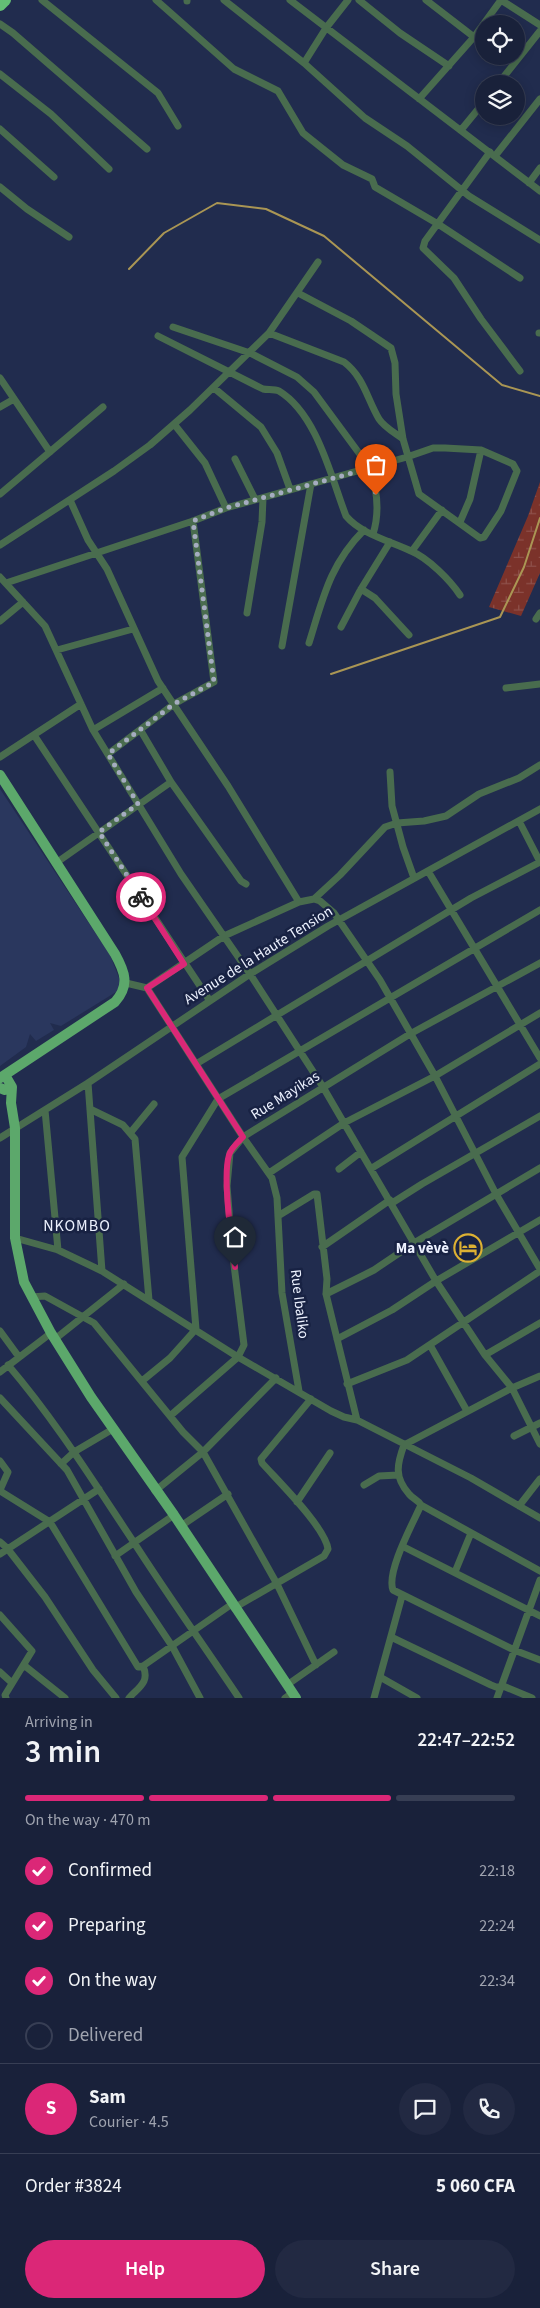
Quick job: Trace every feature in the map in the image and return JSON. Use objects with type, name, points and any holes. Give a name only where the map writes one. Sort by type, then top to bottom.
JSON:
[{"type":"main road","points":[[0,776],[115,954],[122,967],[126,983],[124,990],[115,1002],[20,1064],[3,1083]]},
{"type":"main road","points":[[3,1083],[20,1064]]},
{"type":"main road","points":[[3,1083],[11,1103],[15,1128],[15,1238],[20,1271],[31,1297],[53,1336],[113,1429],[155,1491],[174,1515],[290,1693]]},
{"type":"street","points":[[42,0],[158,93],[178,126]]},
{"type":"street","points":[[156,0],[234,69],[278,91],[305,136],[348,169],[372,179],[375,187],[438,224],[520,278]]},
{"type":"street","points":[[224,0],[304,62],[365,118],[407,146],[463,191],[540,240]]},
{"type":"street","points":[[290,0],[540,191]]},
{"type":"street","points":[[304,62],[326,28],[348,0]]},
{"type":"street","points":[[359,0],[400,33],[449,66]]},
{"type":"street","points":[[426,0],[474,38]]},
{"type":"street","points":[[419,99],[474,38],[501,0],[508,2],[540,25]]},
{"type":"street","points":[[0,24],[26,44],[147,149]]},
{"type":"street","points":[[505,75],[540,31]]},
{"type":"street","points":[[0,74],[50,114],[109,169]]},
{"type":"street","points":[[520,371],[481,319],[454,278],[425,252],[423,245],[492,154],[540,99]]},
{"type":"street","points":[[461,130],[475,113]]},
{"type":"street","points":[[0,129],[54,176]]},
{"type":"street","points":[[529,183],[540,168]]},
{"type":"street","points":[[0,187],[27,210],[69,236]]},
{"type":"street","points":[[0,545],[150,445],[174,424],[214,388],[269,333],[318,262]]},
{"type":"street","points":[[6,583],[193,521],[226,508],[370,468],[407,457],[433,448],[481,450],[513,464],[517,471],[501,511],[484,537],[480,538],[420,495],[407,457],[403,439],[396,394],[395,364],[391,348],[351,321],[298,293]]},
{"type":"street","points":[[173,327],[250,353],[297,377],[314,392],[370,468],[374,481],[378,516],[373,534]]},
{"type":"street","points":[[269,333],[344,362],[360,380],[379,419],[403,439]]},
{"type":"street","points":[[158,336],[263,389],[278,391],[293,405],[312,430],[346,516],[351,522],[364,530],[412,551],[439,571],[460,595]]},
{"type":"street","points":[[0,378],[50,452]]},
{"type":"street","points":[[214,388],[261,428],[277,453],[290,489]]},
{"type":"street","points":[[0,407],[14,399]]},
{"type":"street","points":[[0,494],[103,407]]},
{"type":"street","points":[[174,424],[205,463],[226,508]]},
{"type":"street","points":[[460,522],[470,499],[481,450]]},
{"type":"street","points":[[235,459],[259,499],[262,522],[247,613]]},
{"type":"street","points":[[282,646],[311,484]]},
{"type":"street","points":[[70,500],[88,540],[107,569],[132,629],[163,688],[274,858],[300,902]]},
{"type":"street","points":[[412,551],[442,510]]},
{"type":"street","points":[[108,754],[174,704],[214,682],[193,521]]},
{"type":"street","points":[[309,643],[324,593],[338,564],[345,550],[364,530]]},
{"type":"street","points":[[341,628],[361,589],[390,542]]},
{"type":"street","points":[[0,577],[42,621],[93,730],[181,874],[250,974],[323,1087],[463,1324],[512,1388],[540,1444]]},
{"type":"street","points":[[361,589],[375,598],[409,635]]},
{"type":"street","points":[[0,621],[23,602]]},
{"type":"street","points":[[57,650],[132,629]]},
{"type":"street","points":[[506,688],[540,684]]},
{"type":"street","points":[[93,730],[163,688]]},
{"type":"street","points":[[0,757],[81,704]]},
{"type":"street","points":[[140,731],[171,782],[241,881],[246,884]]},
{"type":"street","points":[[34,735],[210,1001]]},
{"type":"street","points":[[126,983],[147,988],[224,936],[300,902],[314,899],[340,875],[380,830],[397,823],[424,821],[446,816],[479,794],[520,778],[540,765]]},
{"type":"street","points":[[390,772],[392,806],[414,878]]},
{"type":"street","points":[[56,863],[171,782]]},
{"type":"street","name":"Avenue de la Haute Tension","points":[[0,1138],[88,1083],[250,974],[340,920],[540,809]]},
{"type":"street","points":[[196,1064],[450,910],[540,862],[519,821]]},
{"type":"street","points":[[428,871],[540,1058]]},
{"type":"street","points":[[314,899],[328,907],[340,920],[389,997],[435,1076],[496,1194],[540,1270],[463,1324],[398,1365],[347,1384]]},
{"type":"street","points":[[142,1381],[170,1358],[196,1329],[182,1157],[218,1099],[540,910]]},
{"type":"street","name":"Rue Mayikas","points":[[238,1357],[244,1346],[232,1249],[228,1172],[230,1153],[243,1137],[323,1087],[410,1034],[498,988],[540,963]]},
{"type":"street","name":"Rue Ibaliko","points":[[147,988],[268,1173],[277,1198],[282,1293],[299,1391]]},
{"type":"street","points":[[268,1173],[344,1123],[435,1076],[540,1013]]},
{"type":"street","points":[[372,1168],[540,1064]]},
{"type":"street","points":[[88,1083],[102,1271]]},
{"type":"street","points":[[131,1132],[154,1104]]},
{"type":"street","points":[[90,1109],[123,1125],[131,1132],[137,1151],[149,1300]]},
{"type":"street","points":[[45,1110],[58,1250]]},
{"type":"street","points":[[322,1247],[391,1202],[540,1116]]},
{"type":"street","points":[[339,1169],[361,1152]]},
{"type":"street","points":[[326,1294],[374,1270],[414,1243],[540,1168]]},
{"type":"street","points":[[278,1216],[317,1194],[327,1279],[326,1294],[357,1420]]},
{"type":"street","points":[[337,1339],[392,1310],[436,1281],[540,1220]]},
{"type":"street","points":[[15,1238],[58,1250],[102,1271],[238,1357],[344,1417],[357,1420],[471,1478],[540,1518]]},
{"type":"street","points":[[0,1372],[19,1356],[84,1316],[124,1284]]},
{"type":"street","points":[[31,1297],[45,1296],[94,1323],[202,1452],[228,1494],[316,1665]]},
{"type":"street","points":[[485,1355],[540,1323]]},
{"type":"street","points":[[0,1331],[19,1356]]},
{"type":"street","points":[[430,1345],[466,1411]]},
{"type":"street","points":[[170,1416],[238,1357]]},
{"type":"street","points":[[8,1365],[30,1390],[74,1452],[239,1698]]},
{"type":"street","points":[[540,1376],[512,1388],[404,1444],[397,1463],[398,1475],[410,1496],[418,1500],[421,1505],[540,1571]]},
{"type":"street","points":[[155,1491],[202,1452],[276,1378]]},
{"type":"street","points":[[0,1398],[61,1464],[115,1556],[172,1646],[200,1698]]},
{"type":"street","points":[[0,1460],[8,1472],[0,1490],[50,1522],[134,1664],[138,1667],[143,1666],[233,1606],[324,1556],[328,1549],[326,1540],[297,1502],[262,1463],[261,1459],[311,1398]]},
{"type":"street","points":[[514,1436],[540,1423]]},
{"type":"street","points":[[61,1464],[74,1452],[113,1429]]},
{"type":"street","points":[[297,1502],[330,1452]]},
{"type":"street","points":[[364,1485],[379,1476],[398,1475]]},
{"type":"street","points":[[518,1506],[540,1479]]},
{"type":"street","points":[[0,1554],[99,1489]]},
{"type":"street","points":[[181,1526],[228,1494]]},
{"type":"street","points":[[421,1505],[402,1546],[392,1586],[397,1594],[514,1650],[540,1660]]},
{"type":"street","points":[[115,1556],[174,1515]]},
{"type":"street","points":[[454,1572],[471,1533]]},
{"type":"street","points":[[0,1542],[7,1548],[45,1597],[93,1670],[116,1698]]},
{"type":"street","points":[[402,1546],[528,1612],[540,1616]]},
{"type":"street","points":[[497,1698],[503,1686],[540,1580]]},
{"type":"street","points":[[374,1698],[402,1596]]},
{"type":"street","points":[[0,1615],[31,1648],[32,1653],[12,1684],[6,1698]]},
{"type":"street","points":[[391,1637],[491,1686],[503,1686],[532,1698]]},
{"type":"street","points":[[290,1693],[316,1665],[334,1652]]},
{"type":"street","points":[[25,1666],[65,1698]]},
{"type":"street","points":[[129,1698],[145,1680],[147,1675],[143,1666]]},
{"type":"street","points":[[0,1672],[12,1684]]},
{"type":"street","points":[[380,1677],[417,1698]]},
{"type":"shaded area","points":[[0,789],[110,955],[121,983],[116,992],[61,1026],[50,1023],[54,1030],[36,1041],[30,1034],[26,1047],[0,1066]]},
{"type":"green space","points":[[540,482],[540,573],[521,616],[489,607],[528,516]]},
{"type":"waterway","points":[[129,269],[164,233],[217,203],[266,209],[324,236],[502,385],[540,396]]},
{"type":"waterway","points":[[331,674],[500,617],[524,567],[540,518]]},
{"type":"way so far","points":[[141,897],[99,832],[138,804],[108,754],[174,704],[212,685],[214,682],[193,521],[226,508],[370,468],[376,495]]},
{"type":"place","name":"Ma vèvè","points":[[468,1248]]},
{"type":"district","name":"NKOMBO","points":[[77,1225]]},
{"type":"route","points":[[141,897],[184,964],[147,988],[243,1137],[232,1148],[228,1159],[232,1249],[235,1267]]}]
